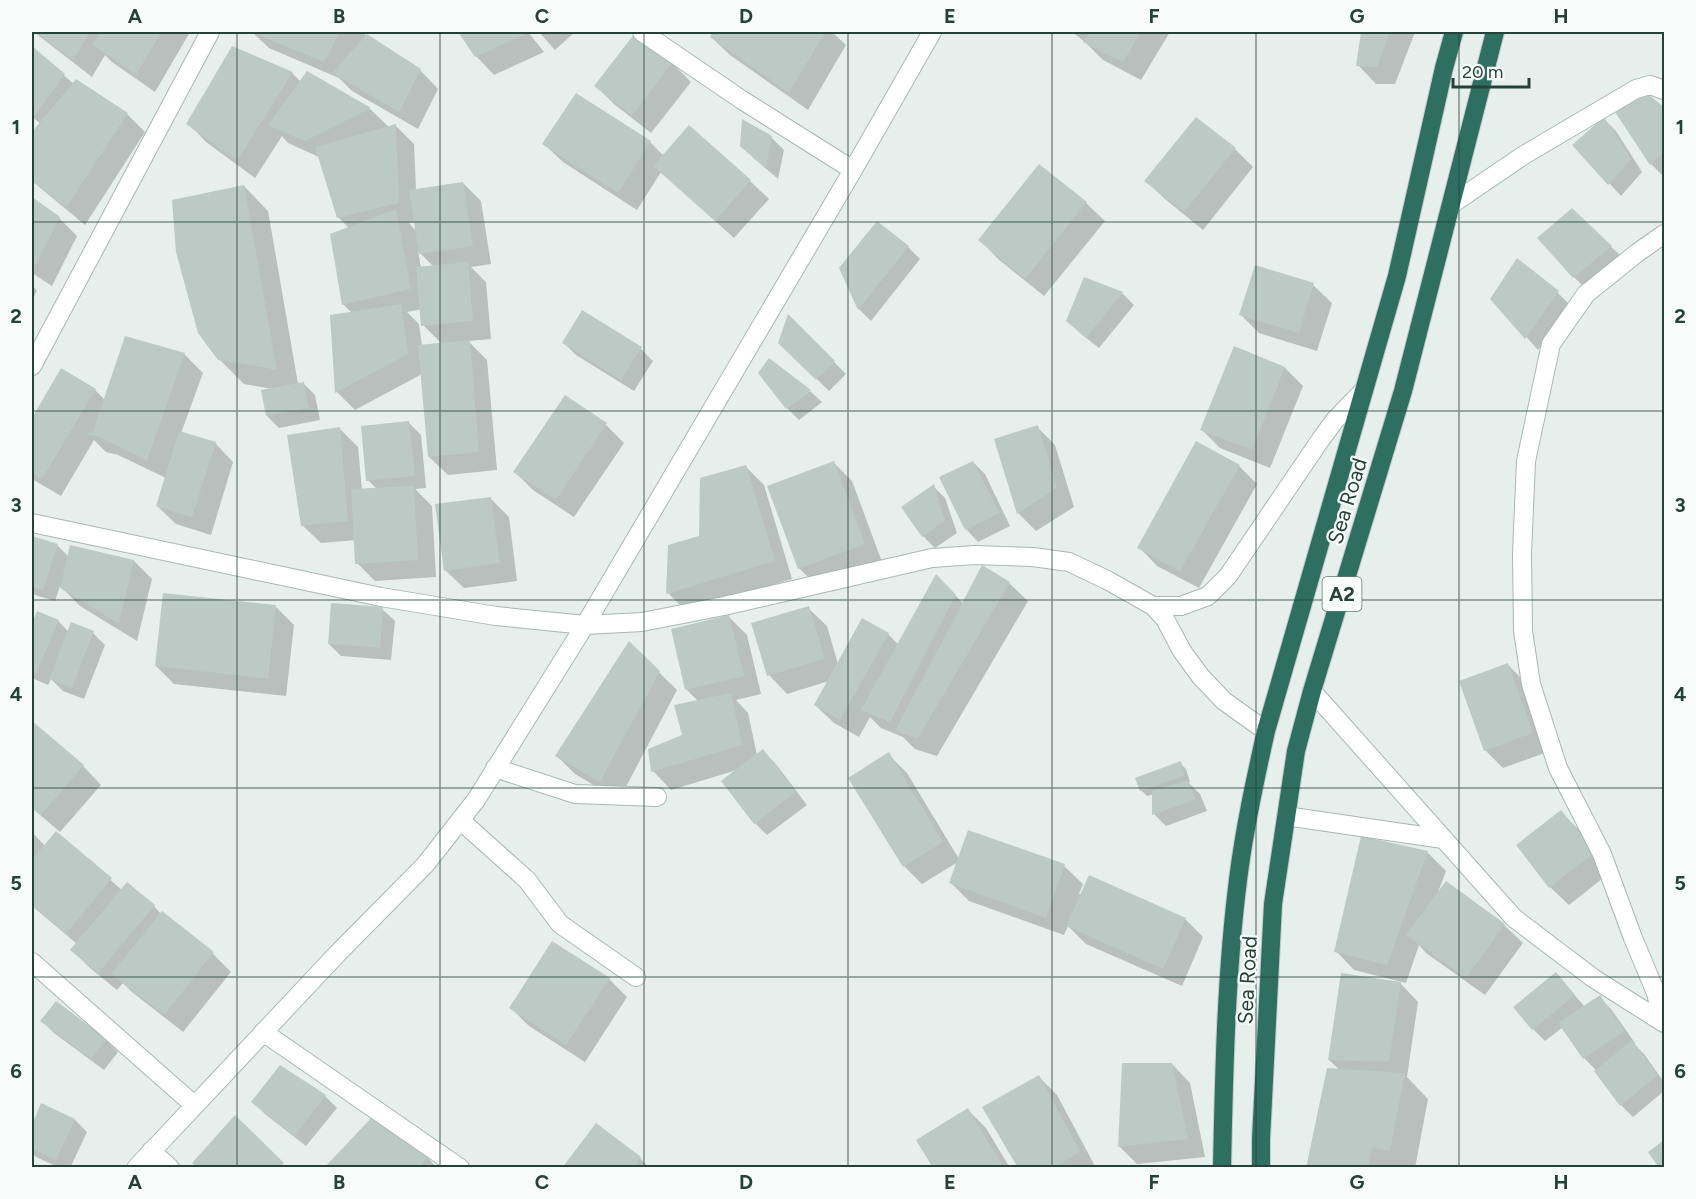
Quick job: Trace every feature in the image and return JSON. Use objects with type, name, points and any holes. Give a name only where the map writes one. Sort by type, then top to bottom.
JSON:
[{"type":"highway","name":"Sea Road","points":[[1222,1167],[1229,964],[1238,878],[1254,785],[1266,731],[1397,276],[1454,32]]},
{"type":"highway","name":"Sea Road","points":[[1262,1167],[1261,1139],[1273,904],[1296,751],[1403,391],[1495,32]]},
{"type":"street","points":[[32,366],[210,32]]},
{"type":"street","points":[[642,32],[853,170]]},
{"type":"street","points":[[136,1167],[425,865],[476,800],[585,625],[932,32]]},
{"type":"street","points":[[1452,204],[1524,155],[1636,89],[1650,85],[1665,90]]},
{"type":"street","points":[[1664,1022],[1656,993],[1602,854],[1558,768],[1531,684],[1523,631],[1522,553],[1526,461],[1551,344],[1586,294],[1637,253],[1665,234]]},
{"type":"street","points":[[1153,606],[1181,606],[1208,596],[1228,576],[1335,420],[1362,392]]},
{"type":"street","points":[[32,523],[381,597],[496,616],[585,625],[642,622],[724,606],[932,558],[975,555],[1033,557],[1069,562],[1153,606],[1165,620],[1200,677],[1224,701],[1266,731]]},
{"type":"street","points":[[1312,691],[1514,918],[1593,978],[1664,1022]]},
{"type":"street","points":[[495,768],[575,794],[657,797]]},
{"type":"street","points":[[1286,816],[1443,839]]},
{"type":"street","points":[[460,820],[527,880],[560,924],[636,977]]},
{"type":"street","points":[[32,962],[194,1105]]},
{"type":"street","points":[[263,1032],[460,1167]]},
{"type":"street","points":[[151,1151],[170,1167]]},
{"type":"building","points":[[36,32],[90,32],[73,60]]},
{"type":"building","points":[[102,32],[161,32],[136,75],[92,44]]},
{"type":"building","points":[[251,32],[340,32],[324,62]]},
{"type":"building","points":[[458,32],[530,32],[475,57]]},
{"type":"building","points":[[712,32],[825,32],[789,93],[710,37]]},
{"type":"building","points":[[1090,32],[1141,32],[1123,62],[1083,42]]},
{"type":"building","points":[[1361,32],[1390,32],[1377,67],[1356,66]]},
{"type":"building","points":[[635,33],[673,62],[632,116],[594,86]]},
{"type":"building","points":[[367,34],[421,69],[399,112],[332,73]]},
{"type":"building","points":[[32,46],[65,74],[35,115],[32,113]]},
{"type":"building","points":[[232,46],[293,72],[237,161],[186,124]]},
{"type":"building","points":[[307,71],[371,108],[305,141],[268,125]]},
{"type":"building","points":[[76,79],[128,113],[66,208],[32,180],[32,132]]},
{"type":"building","points":[[1644,91],[1664,107],[1664,152],[1650,165],[1615,112]]},
{"type":"building","points":[[576,93],[651,141],[618,193],[542,144]]},
{"type":"building","points":[[1196,117],[1236,148],[1184,212],[1144,181]]},
{"type":"building","points":[[1604,117],[1631,159],[1608,185],[1572,145]]},
{"type":"building","points":[[742,119],[772,136],[766,169],[740,146]]},
{"type":"building","points":[[396,124],[399,203],[337,218],[315,147]]},
{"type":"building","points":[[689,125],[751,180],[715,221],[653,166]]},
{"type":"building","points":[[1039,164],[1087,202],[1025,279],[978,240]]},
{"type":"building","points":[[463,182],[473,246],[419,254],[409,190]]},
{"type":"building","points":[[244,185],[277,370],[218,360],[198,333],[176,252],[172,200]]},
{"type":"building","points":[[32,197],[60,217],[32,272]]},
{"type":"building","points":[[1572,208],[1612,246],[1573,278],[1537,238]]},
{"type":"building","points":[[396,209],[411,289],[342,305],[330,234]]},
{"type":"building","points":[[877,221],[909,246],[858,310],[839,268]]},
{"type":"building","points":[[1517,258],[1559,291],[1525,339],[1490,299]]},
{"type":"building","points":[[468,262],[473,321],[421,326],[416,267]]},
{"type":"building","points":[[1255,265],[1314,283],[1299,333],[1239,315]]},
{"type":"building","points":[[1084,277],[1123,292],[1086,338],[1066,321]]},
{"type":"building","points":[[401,304],[408,354],[335,393],[330,315]]},
{"type":"building","points":[[582,310],[642,347],[621,380],[562,343]]},
{"type":"building","points":[[788,314],[835,361],[816,380],[778,343]]},
{"type":"building","points":[[125,336],[185,353],[147,460],[98,437],[86,434],[93,431]]},
{"type":"building","points":[[470,340],[479,452],[428,457],[418,345]]},
{"type":"building","points":[[1234,346],[1285,367],[1252,450],[1200,430]]},
{"type":"building","points":[[769,358],[811,390],[786,409],[758,373]]},
{"type":"building","points":[[61,368],[96,389],[42,479],[32,473],[32,418]]},
{"type":"building","points":[[304,382],[309,408],[266,416],[261,390]]},
{"type":"building","points":[[565,395],[607,423],[556,500],[513,472]]},
{"type":"building","points":[[409,421],[415,476],[366,481],[361,426]]},
{"type":"building","points":[[1038,425],[1057,488],[1017,514],[994,439]]},
{"type":"building","points":[[340,427],[348,521],[301,526],[287,435]]},
{"type":"building","points":[[179,431],[216,442],[192,517],[156,506]]},
{"type":"building","points":[[1196,441],[1240,465],[1180,571],[1137,548]]},
{"type":"building","points":[[834,461],[865,544],[798,569],[767,486]]},
{"type":"building","points":[[973,461],[999,513],[965,530],[939,477]]},
{"type":"building","points":[[746,465],[775,561],[666,594],[668,545],[699,536],[700,478]]},
{"type":"building","points":[[934,484],[945,521],[922,537],[901,507]]},
{"type":"building","points":[[414,486],[418,560],[355,564],[351,489]]},
{"type":"building","points":[[491,497],[500,563],[444,571],[435,504]]},
{"type":"building","points":[[32,536],[58,544],[43,590],[32,587]]},
{"type":"building","points":[[70,545],[134,560],[119,624],[60,588]]},
{"type":"building","points":[[982,565],[1010,582],[918,738],[895,731]]},
{"type":"building","points":[[936,574],[956,595],[890,722],[861,710]]},
{"type":"building","points":[[163,593],[276,605],[268,679],[155,666]]},
{"type":"building","points":[[331,603],[383,607],[380,648],[328,644]]},
{"type":"building","points":[[809,606],[825,659],[767,676],[751,623]]},
{"type":"building","points":[[37,611],[59,620],[36,674],[32,672],[32,624]]},
{"type":"building","points":[[729,615],[744,676],[685,690],[671,629]]},
{"type":"building","points":[[862,618],[889,633],[840,720],[814,705]]},
{"type":"building","points":[[71,622],[94,631],[72,688],[49,679]]},
{"type":"building","points":[[629,641],[660,671],[600,782],[555,756]]},
{"type":"building","points":[[1508,663],[1533,733],[1484,751],[1459,681]]},
{"type":"building","points":[[731,693],[742,745],[651,772],[648,749],[682,735],[674,705]]},
{"type":"building","points":[[32,721],[84,765],[41,815],[32,807]]},
{"type":"building","points":[[763,749],[796,792],[754,824],[721,781]]},
{"type":"building","points":[[889,752],[943,842],[903,867],[848,778]]},
{"type":"building","points":[[1181,761],[1185,776],[1140,791],[1135,778]]},
{"type":"building","points":[[1188,780],[1196,799],[1152,815],[1152,791]]},
{"type":"building","points":[[1561,810],[1595,852],[1549,888],[1516,845]]},
{"type":"building","points":[[968,830],[1065,864],[1046,918],[949,883]]},
{"type":"building","points":[[56,831],[112,878],[66,934],[32,905],[32,860]]},
{"type":"building","points":[[1361,836],[1428,851],[1387,965],[1334,952]]},
{"type":"building","points":[[1089,875],[1186,918],[1163,969],[1066,926]]},
{"type":"building","points":[[1446,881],[1505,924],[1466,978],[1406,935]]},
{"type":"building","points":[[127,882],[155,905],[98,973],[70,950]]},
{"type":"building","points":[[162,911],[214,952],[164,1015],[111,974]]},
{"type":"building","points":[[552,941],[610,978],[566,1045],[509,1008]]},
{"type":"building","points":[[1556,972],[1575,995],[1532,1030],[1513,1007]]},
{"type":"building","points":[[1341,973],[1401,982],[1389,1062],[1328,1060]]},
{"type":"building","points":[[1600,995],[1624,1031],[1583,1059],[1558,1023]]},
{"type":"building","points":[[56,1001],[107,1039],[91,1059],[40,1021]]},
{"type":"building","points":[[1632,1040],[1658,1075],[1620,1106],[1594,1071]]},
{"type":"building","points":[[1122,1063],[1172,1063],[1188,1139],[1118,1147]]},
{"type":"building","points":[[280,1065],[326,1095],[294,1136],[251,1102]]},
{"type":"building","points":[[1327,1068],[1405,1073],[1390,1151],[1372,1148],[1368,1168],[1306,1168]]},
{"type":"building","points":[[1039,1075],[1080,1151],[1054,1168],[1018,1168],[982,1107]]},
{"type":"building","points":[[41,1103],[75,1119],[56,1160],[32,1149],[32,1125]]},
{"type":"building","points":[[968,1108],[1004,1168],[933,1168],[916,1140]]},
{"type":"building","points":[[235,1115],[284,1163],[279,1168],[198,1168],[192,1163]]},
{"type":"building","points":[[373,1116],[429,1157],[418,1168],[324,1168]]},
{"type":"building","points":[[596,1123],[641,1157],[633,1168],[562,1168]]},
{"type":"building","points":[[1664,1140],[1664,1168],[1659,1168],[1648,1152]]}]
